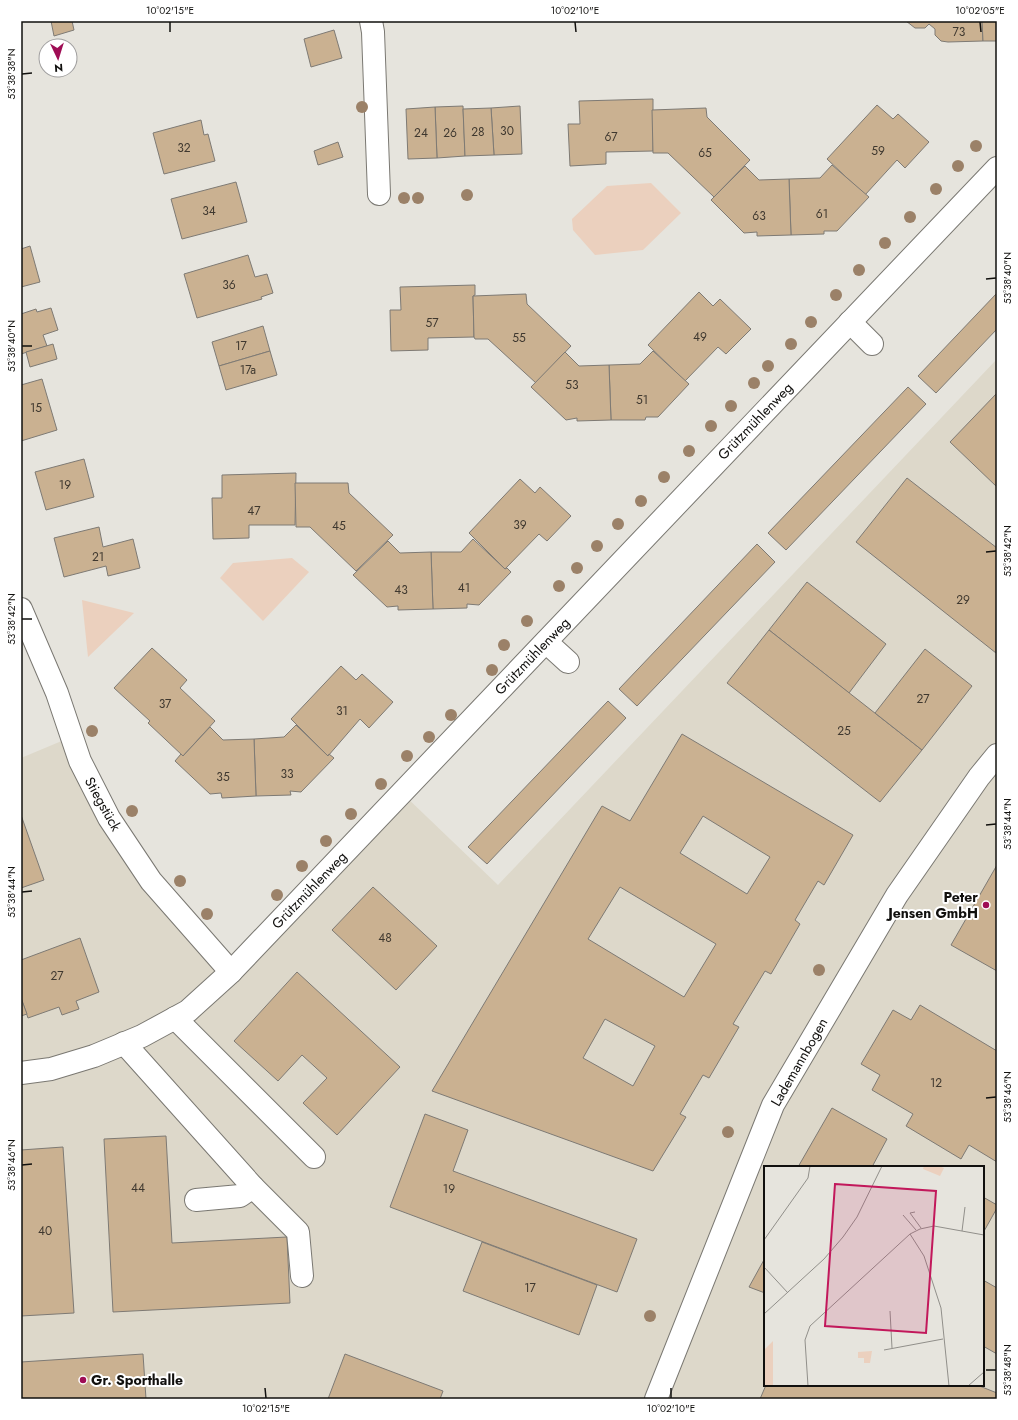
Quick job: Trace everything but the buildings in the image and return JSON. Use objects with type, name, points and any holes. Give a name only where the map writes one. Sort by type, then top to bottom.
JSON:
[{"type":"street","points":[[371,21],[373,32],[379,194]]},
{"type":"street","name":"Grützmühlenweg","points":[[21,1073],[51,1069],[94,1056],[142,1036],[188,1011],[231,972],[997,168]]},
{"type":"street","points":[[850,322],[872,344]]},
{"type":"street","name":"Stiegstück","points":[[21,609],[57,694],[80,761],[109,818],[151,881],[231,972]]},
{"type":"street","points":[[546,642],[568,662]]},
{"type":"street","name":"Lademannbogen","points":[[656,1399],[773,1105],[897,895],[979,777],[997,755]]},
{"type":"street","points":[[175,1018],[314,1157]]},
{"type":"street","points":[[124,1043],[253,1187],[298,1232],[302,1276]]},
{"type":"street","points":[[196,1200],[240,1196],[253,1187]]},
{"type":"shaded area","points":[[651,183],[681,213],[643,250],[595,255],[573,230],[572,219],[607,186]]},
{"type":"shaded area","points":[[997,359],[997,1399],[21,1399],[21,758],[76,735],[110,814],[231,968],[402,793],[498,885]]},
{"type":"shaded area","points":[[292,558],[309,572],[263,621],[220,578],[233,563]]},
{"type":"shaded area","points":[[82,600],[134,613],[88,657]]},
{"type":"place","name":"Peter Jensen GmbH","points":[[986,905]]},
{"type":"place","name":"Gr. Sporthalle","points":[[83,1380]]}]
